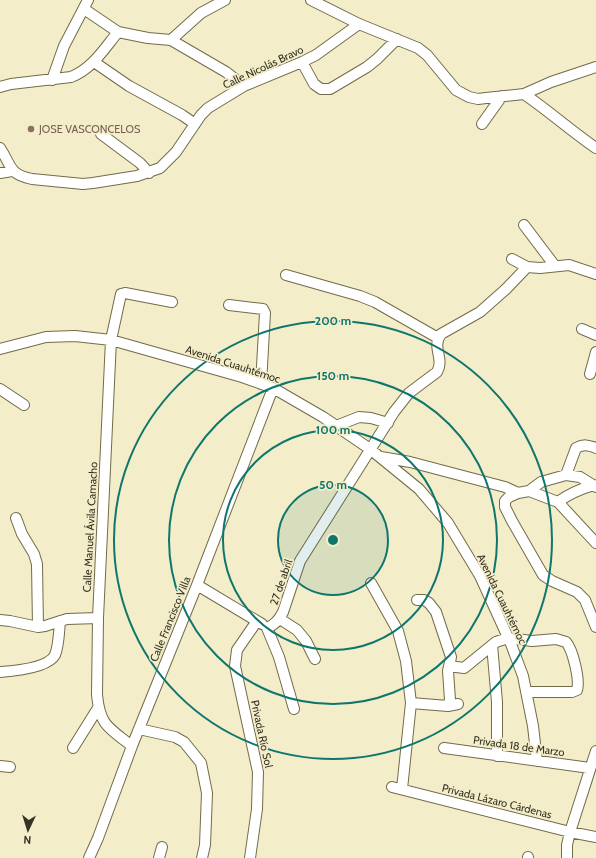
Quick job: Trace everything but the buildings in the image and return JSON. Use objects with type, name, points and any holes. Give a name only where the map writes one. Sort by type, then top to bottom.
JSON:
[{"type":"street","points":[[170,40],[200,13],[225,0]]},
{"type":"street","points":[[311,0],[359,24],[418,48],[427,55],[456,90],[462,94],[478,98],[524,94],[551,82],[596,67]]},
{"type":"street","points":[[52,80],[64,46],[86,4],[118,32],[148,38],[170,40],[226,72],[244,86]]},
{"type":"street","name":"Calle Nicolás Bravo","points":[[12,171],[28,178],[83,184],[137,176],[160,168],[168,161],[201,115],[208,108],[244,86],[302,62],[335,42],[359,24]]},
{"type":"street","points":[[0,87],[11,84],[70,78],[79,74],[94,62],[118,32]]},
{"type":"street","points":[[302,62],[314,84],[321,89],[330,89],[367,67],[397,39]]},
{"type":"street","points":[[94,62],[129,86],[182,115],[195,124]]},
{"type":"street","points":[[524,94],[546,108],[581,138],[596,148]]},
{"type":"street","points":[[482,124],[502,96]]},
{"type":"street","points":[[101,134],[140,163],[148,173]]},
{"type":"street","points":[[0,148],[12,171],[0,173]]},
{"type":"street","points":[[524,225],[555,266]]},
{"type":"street","points":[[512,260],[527,268],[569,265],[596,274]]},
{"type":"street","points":[[286,275],[360,296],[375,302],[438,338],[448,329],[480,312],[527,268]]},
{"type":"street","name":"Calle Manuel Ávila Camacho","points":[[132,746],[108,727],[98,708],[97,695],[98,618],[111,340],[121,294],[125,293],[172,302]]},
{"type":"street","points":[[229,305],[263,309],[265,313],[261,384]]},
{"type":"street","points":[[582,330],[596,335]]},
{"type":"street","name":"Avenida Cuauhtémoc","points":[[0,349],[46,337],[75,336],[111,340],[274,388],[370,448],[419,489],[448,523],[480,576],[517,660],[526,692],[533,726],[537,761]]},
{"type":"street","name":"27 de abril","points":[[267,628],[274,625],[280,619],[284,612],[300,561],[370,448],[394,412],[409,394],[437,372],[440,367],[440,359],[436,348],[438,338]]},
{"type":"street","points":[[590,374],[596,352]]},
{"type":"street","name":"Calle Francisco Villa","points":[[89,858],[274,388]]},
{"type":"street","points":[[0,389],[24,405]]},
{"type":"street","points":[[336,426],[358,417],[371,418],[388,423]]},
{"type":"street","points":[[566,475],[576,448],[581,445],[588,445],[596,448]]},
{"type":"street","points":[[381,457],[417,464],[505,488],[518,493]]},
{"type":"street","points":[[595,486],[580,477],[566,475],[541,482],[530,491],[518,493],[509,497],[505,502],[505,507],[543,575],[552,581],[577,592],[585,600],[596,627]]},
{"type":"street","points":[[558,502],[577,490],[595,486]]},
{"type":"street","points":[[530,491],[558,502],[596,543]]},
{"type":"street","points":[[16,518],[22,534],[34,554],[37,564],[38,627]]},
{"type":"street","points":[[371,583],[398,630],[406,661],[411,704],[448,706],[458,704]]},
{"type":"street","points":[[197,585],[267,628],[281,664],[294,709]]},
{"type":"street","points":[[416,600],[424,600],[429,603],[436,612],[451,657],[448,671],[450,700],[448,706]]},
{"type":"street","points":[[0,620],[38,627],[60,620],[75,618],[98,618]]},
{"type":"street","points":[[280,619],[297,630],[306,641],[314,659]]},
{"type":"street","points":[[0,672],[20,670],[41,665],[50,661],[57,646],[60,620]]},
{"type":"street","name":"Privada Río Sol","points":[[250,858],[258,809],[258,772],[235,666],[237,650],[257,621]]},
{"type":"street","points":[[449,666],[464,668],[492,645],[500,640],[508,638],[532,641],[561,640],[566,642],[570,649],[577,677],[577,690],[572,692],[526,692]]},
{"type":"street","points":[[492,645],[496,702],[497,756]]},
{"type":"street","name":"Privada Lázaro Cárdenas","points":[[411,704],[397,788],[570,832],[596,837]]},
{"type":"street","points":[[72,748],[98,708]]},
{"type":"street","points":[[139,729],[175,737],[184,742],[201,763],[207,793],[205,845],[202,858]]},
{"type":"street","name":"Privada 18 de Marzo","points":[[444,748],[590,768]]},
{"type":"street","points":[[567,858],[567,845],[570,832],[596,751]]},
{"type":"street","points":[[159,858],[162,847]]},
{"type":"place","name":"JOSE VASCONCELOS","points":[[31,129]]}]
